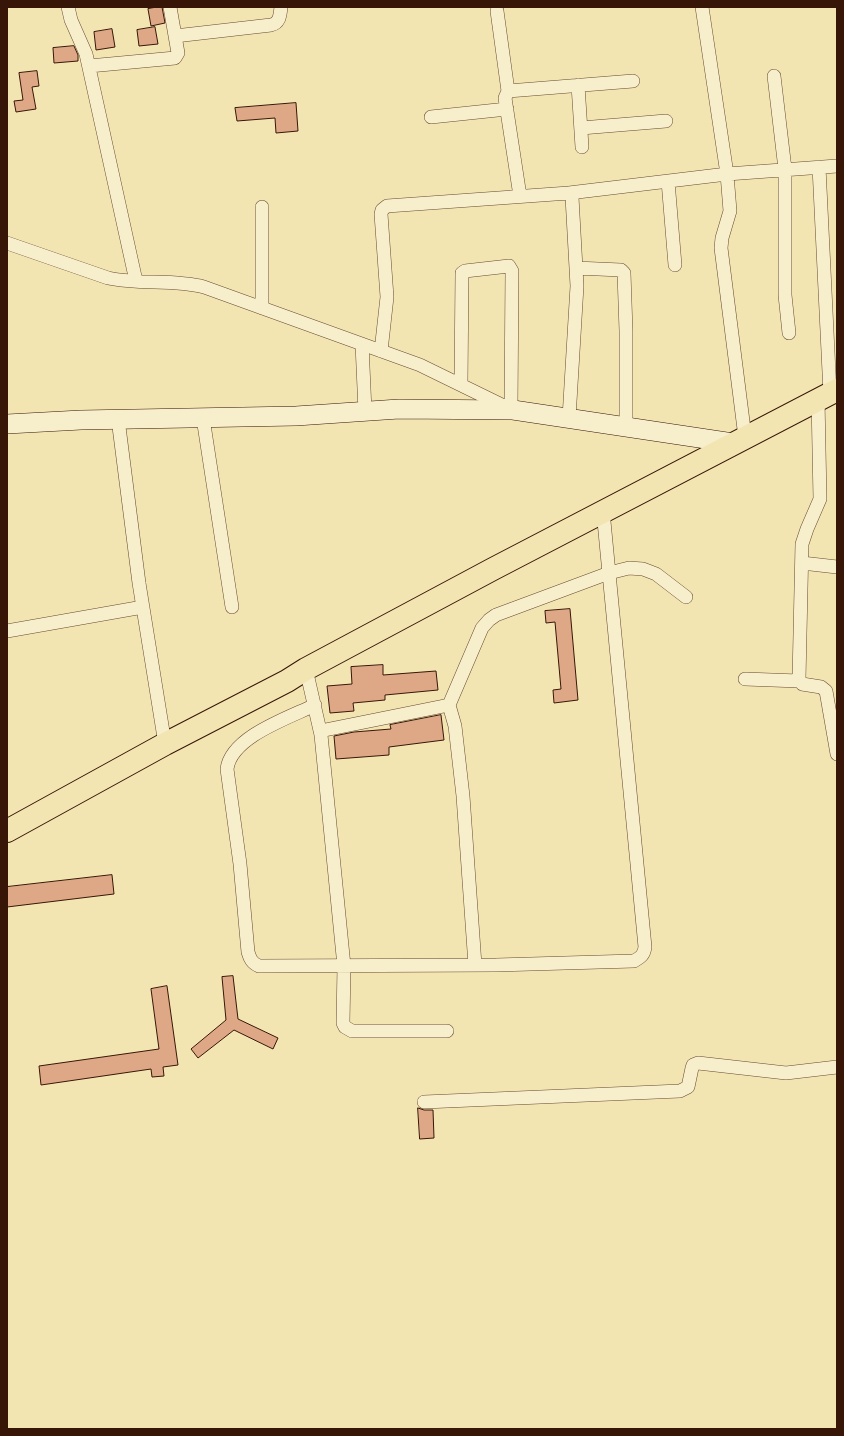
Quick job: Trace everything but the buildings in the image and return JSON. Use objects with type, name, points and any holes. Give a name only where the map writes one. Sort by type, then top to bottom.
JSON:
[{"type":"highway","points":[[7,831],[166,744],[287,681],[306,669],[603,511],[828,394]]},
{"type":"street","points":[[68,7],[71,20],[86,54],[89,66],[136,281]]},
{"type":"street","points":[[89,66],[175,58],[178,53],[170,7]]},
{"type":"street","points":[[175,36],[272,26],[278,21],[281,7]]},
{"type":"street","points":[[7,424],[81,420],[296,416],[399,409],[512,410],[626,427],[739,440],[721,248],[722,238],[730,211],[727,174],[702,7]]},
{"type":"street","points":[[497,11],[508,91],[505,98],[520,196]]},
{"type":"street","points":[[774,76],[785,169],[785,295],[788,333]]},
{"type":"street","points":[[508,91],[633,81]]},
{"type":"street","points":[[578,85],[582,147]]},
{"type":"street","points":[[431,117],[507,110]]},
{"type":"street","points":[[581,128],[666,121]]},
{"type":"street","points":[[381,351],[387,297],[381,214],[384,207],[569,193],[727,174],[837,166]]},
{"type":"street","points":[[799,681],[802,544],[820,499],[828,394],[819,167]]},
{"type":"street","points":[[668,181],[675,265]]},
{"type":"street","points":[[569,193],[572,197],[577,286],[569,418]]},
{"type":"street","points":[[262,207],[262,308]]},
{"type":"street","points":[[7,242],[108,278],[122,281],[186,283],[196,285],[420,365],[512,410]]},
{"type":"street","points":[[461,385],[462,273],[465,271],[509,266],[512,271],[512,410]]},
{"type":"street","points":[[576,268],[621,270],[624,273],[626,331],[626,427]]},
{"type":"street","points":[[362,344],[365,411]]},
{"type":"street","points":[[203,418],[232,607]]},
{"type":"street","points":[[118,419],[143,607],[166,744]]},
{"type":"street","points":[[315,705],[259,731],[238,746],[228,763],[227,769],[240,864],[248,952],[250,960],[254,964],[259,966],[475,965],[634,961],[641,958],[646,947],[603,511]]},
{"type":"street","points":[[802,563],[837,568]]},
{"type":"street","points":[[475,965],[463,796],[455,726],[449,705],[482,628],[496,615],[609,573],[629,568],[643,569],[656,574],[686,597]]},
{"type":"street","points":[[7,631],[143,607]]},
{"type":"street","points":[[306,669],[320,730],[344,966],[343,1023],[348,1030],[352,1031],[447,1031]]},
{"type":"street","points":[[745,680],[799,681],[802,684],[821,688],[826,691],[837,750]]},
{"type":"street","points":[[320,730],[449,705]]},
{"type":"street","points":[[424,1102],[680,1091],[688,1087],[693,1065],[698,1063],[786,1074],[837,1067]]}]
